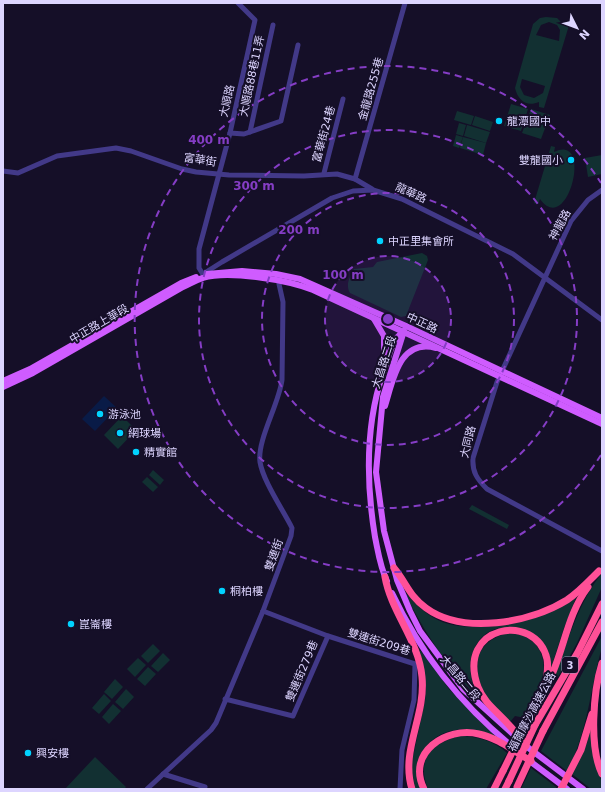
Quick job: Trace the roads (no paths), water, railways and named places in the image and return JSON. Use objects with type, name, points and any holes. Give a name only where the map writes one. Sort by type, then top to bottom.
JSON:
[{"type":"highway","points":[[394,568],[410,593],[426,608],[435,614],[460,623],[509,621],[538,614],[567,600],[600,569]]},
{"type":"highway","points":[[494,789],[529,718],[544,692],[553,672],[577,605],[600,569]]},
{"type":"highway","points":[[385,577],[392,601],[417,655],[422,676],[423,690],[420,709],[413,734],[409,758],[412,789]]},
{"type":"highway","name":"福爾摩沙高速公路","points":[[505,789],[535,725],[578,652],[602,604]]},
{"type":"highway","name":"福爾摩沙高速公路","points":[[516,788],[543,731],[602,622]]},
{"type":"highway","points":[[526,746],[509,725],[487,702],[479,688],[474,666],[475,656],[479,645],[488,636],[504,630],[520,631],[534,639],[544,651],[547,659],[544,692]]},
{"type":"highway","points":[[564,788],[567,778],[581,750],[596,697],[602,663]]},
{"type":"highway","points":[[596,697],[594,727],[596,756],[602,774]]},
{"type":"highway","points":[[424,789],[420,772],[423,757],[436,741],[458,733],[470,732],[485,735],[531,761]]},
{"type":"highway","points":[[490,789],[502,774]]},
{"type":"main road","name":"中正路","points":[[204,276],[280,277],[314,284],[602,424]]},
{"type":"main road","name":"中正路上華段","points":[[3,381],[30,369],[181,283],[204,276]]},
{"type":"main road","name":"中正路上華段","points":[[3,386],[33,373],[204,276]]},
{"type":"main road","name":"中正路","points":[[280,277],[313,290],[447,351],[602,418]]},
{"type":"main road","points":[[366,314],[375,321],[383,331],[386,341],[385,358],[377,388]]},
{"type":"main road","name":"大昌路二段","points":[[404,331],[396,338],[377,388],[370,435],[369,483],[373,523],[385,577],[416,638],[444,678],[479,716],[564,788]]},
{"type":"main road","name":"大昌路二段","points":[[404,331],[383,397],[379,423],[376,472],[378,497],[384,531],[394,568],[410,611],[420,631],[462,688],[526,746],[583,789]]},
{"type":"main road","points":[[379,423],[396,370],[404,355],[414,349],[424,347],[434,347],[447,351]]},
{"type":"street","name":"大順路","points":[[204,276],[199,268],[199,249],[230,133],[255,20],[238,3]]},
{"type":"street","name":"金龍路255巷","points":[[355,180],[405,3]]},
{"type":"street","name":"大順路88巷11弄","points":[[250,132],[273,25]]},
{"type":"street","points":[[230,133],[244,134],[281,121],[298,45]]},
{"type":"street","name":"富華街24巷","points":[[324,173],[343,99]]},
{"type":"street","name":"富華街","points":[[3,171],[18,173],[57,156],[116,148],[131,151],[182,169],[218,174],[304,176],[324,173],[337,174],[355,180],[372,190]]},
{"type":"street","name":"龍華路","points":[[204,276],[332,198],[353,191],[372,190],[402,199],[492,243],[519,258],[547,277],[602,320]]},
{"type":"street","name":"神龍路","points":[[547,277],[571,221],[588,200],[602,190]]},
{"type":"street","name":"雙連街","points":[[147,789],[211,730],[263,611],[292,536],[292,528],[263,472],[260,461],[263,441],[280,392],[282,380],[283,302],[280,277]]},
{"type":"street","name":"大同路","points":[[547,277],[501,374],[473,458],[472,468],[478,480],[487,489],[602,551]]},
{"type":"street","name":"雙連街209巷","points":[[263,611],[328,636],[415,664],[414,700],[402,750],[400,789]]},
{"type":"street","name":"雙連街279巷","points":[[225,699],[293,716],[328,636]]},
{"type":"street","points":[[163,774],[205,787]]},
{"type":"water","name":"游泳池","points":[[104,396],[117,408],[95,431],[82,419]]},
{"type":"place","name":"龍潭國中","points":[[499,121]]},
{"type":"place","name":"雙龍國小","points":[[571,160]]},
{"type":"place","name":"中正里集會所","points":[[380,241]]},
{"type":"place","name":"游泳池","points":[[100,414]]},
{"type":"place","name":"網球場","points":[[120,433]]},
{"type":"place","name":"精實館","points":[[136,452]]},
{"type":"place","name":"桐柏樓","points":[[222,591]]},
{"type":"place","name":"崑崙樓","points":[[71,624]]},
{"type":"place","name":"興安樓","points":[[28,753]]}]
